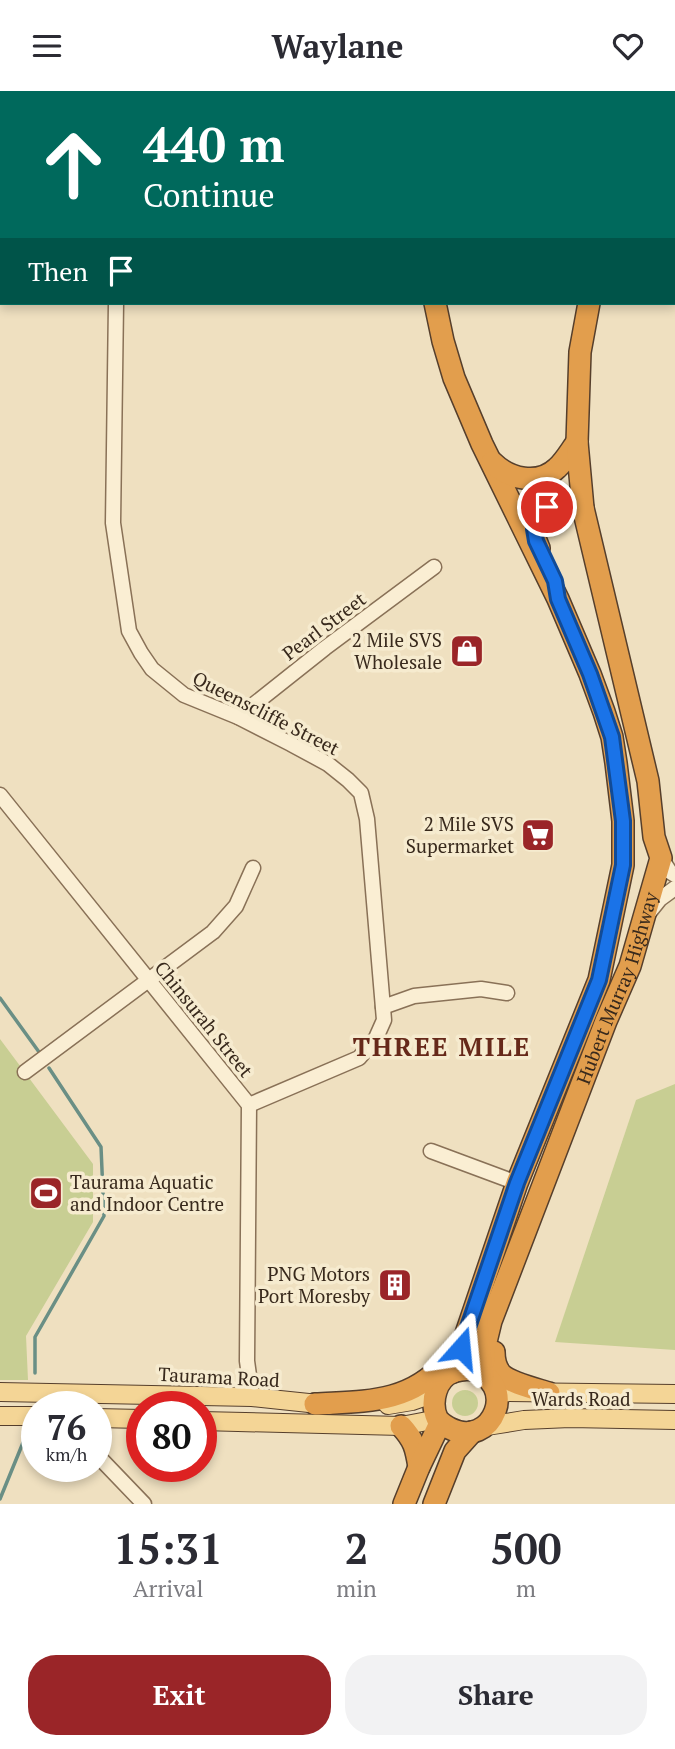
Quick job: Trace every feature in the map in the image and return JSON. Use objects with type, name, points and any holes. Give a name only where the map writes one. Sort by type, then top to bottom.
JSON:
[{"type":"highway","name":"Hubert Murray Highway","points":[[435,305],[454,378],[490,460],[558,599],[590,674],[612,737],[623,821],[623,865],[599,980],[517,1183],[453,1372]]},
{"type":"highway","name":"Hubert Murray Highway","points":[[483,1374],[484,1350],[491,1321],[630,965],[660,858],[654,837],[648,781],[583,507],[578,442],[580,352],[589,305]]},
{"type":"highway","points":[[490,460],[501,471],[520,478],[546,476],[558,468],[578,442]]},
{"type":"highway","points":[[558,599],[555,581],[536,541],[534,529],[538,516],[556,502],[572,501],[583,507]]},
{"type":"highway","points":[[508,1275],[508,1287],[498,1319],[494,1361],[501,1374],[549,1393]]},
{"type":"highway","points":[[315,1404],[390,1398],[416,1387],[443,1364],[469,1324]]},
{"type":"highway","points":[[404,1504],[439,1421],[434,1403],[439,1384],[453,1372],[470,1369],[489,1379],[497,1392],[496,1412],[455,1451],[434,1504]]},
{"type":"highway","points":[[439,1421],[463,1433],[480,1429]]},
{"type":"highway","points":[[401,1426],[416,1447],[419,1467]]},
{"type":"main road","name":"Taurama Road","points":[[0,1392],[21,1395]]},
{"type":"main road","name":"Wards Road","points":[[497,1392],[675,1394]]},
{"type":"main road","name":"Taurama Road","points":[[112,1399],[252,1397],[315,1404],[382,1406],[412,1401],[435,1393]]},
{"type":"main road","points":[[0,1416],[21,1416]]},
{"type":"main road","name":"Wards Road","points":[[480,1429],[524,1420],[675,1420]]},
{"type":"main road","points":[[217,1421],[401,1426],[439,1421]]},
{"type":"street","name":"Queenscliffe Street","points":[[116,305],[113,523],[129,631],[152,669],[184,695],[238,717],[328,764],[361,793],[367,819],[384,1020],[376,1038],[359,1058],[248,1105]]},
{"type":"street","name":"Pearl Street","points":[[238,717],[434,567]]},
{"type":"street","name":"Chinsurah Street","points":[[0,795],[248,1105],[247,1361],[252,1397]]},
{"type":"street","points":[[660,858],[675,875]]},
{"type":"street","points":[[25,1072],[213,932],[236,906],[253,868]]},
{"type":"street","points":[[641,927],[660,899],[675,888]]},
{"type":"street","points":[[383,1007],[414,996],[481,989],[507,993]]},
{"type":"street","points":[[431,1151],[517,1183]]},
{"type":"street","points":[[112,1471],[144,1504]]},
{"type":"green space","name":"Taurama Aquatic and Indoor Centre","points":[[0,1039],[93,1164],[93,1222],[26,1336],[28,1380],[0,1380]]},
{"type":"green space","points":[[675,1084],[675,1350],[555,1342],[636,1100]]},
{"type":"green space","points":[[465,1390],[474,1394],[478,1403],[474,1412],[465,1416],[456,1412],[452,1403],[456,1394]]},
{"type":"waterway","points":[[0,998],[39,1052]]},
{"type":"waterway","points":[[35,1373],[35,1337],[104,1216],[101,1147],[49,1068]]},
{"type":"waterway","points":[[0,1499],[21,1448]]},
{"type":"place","name":"2 Mile SVS Wholesale","points":[[467,651]]},
{"type":"place","name":"2 Mile SVS Supermarket","points":[[538,835]]},
{"type":"place","name":"Taurama Aquatic and Indoor Centre","points":[[46,1193]]},
{"type":"place","name":"PNG Motors Port Moresby","points":[[395,1285]]},
{"type":"district","name":"THREE MILE","points":[[442,1047]]},
{"type":"route","points":[[461,1348],[517,1183],[599,980],[623,865],[623,821],[612,737],[590,674],[558,599],[555,581],[536,541],[534,529],[538,516],[547,507]]}]
